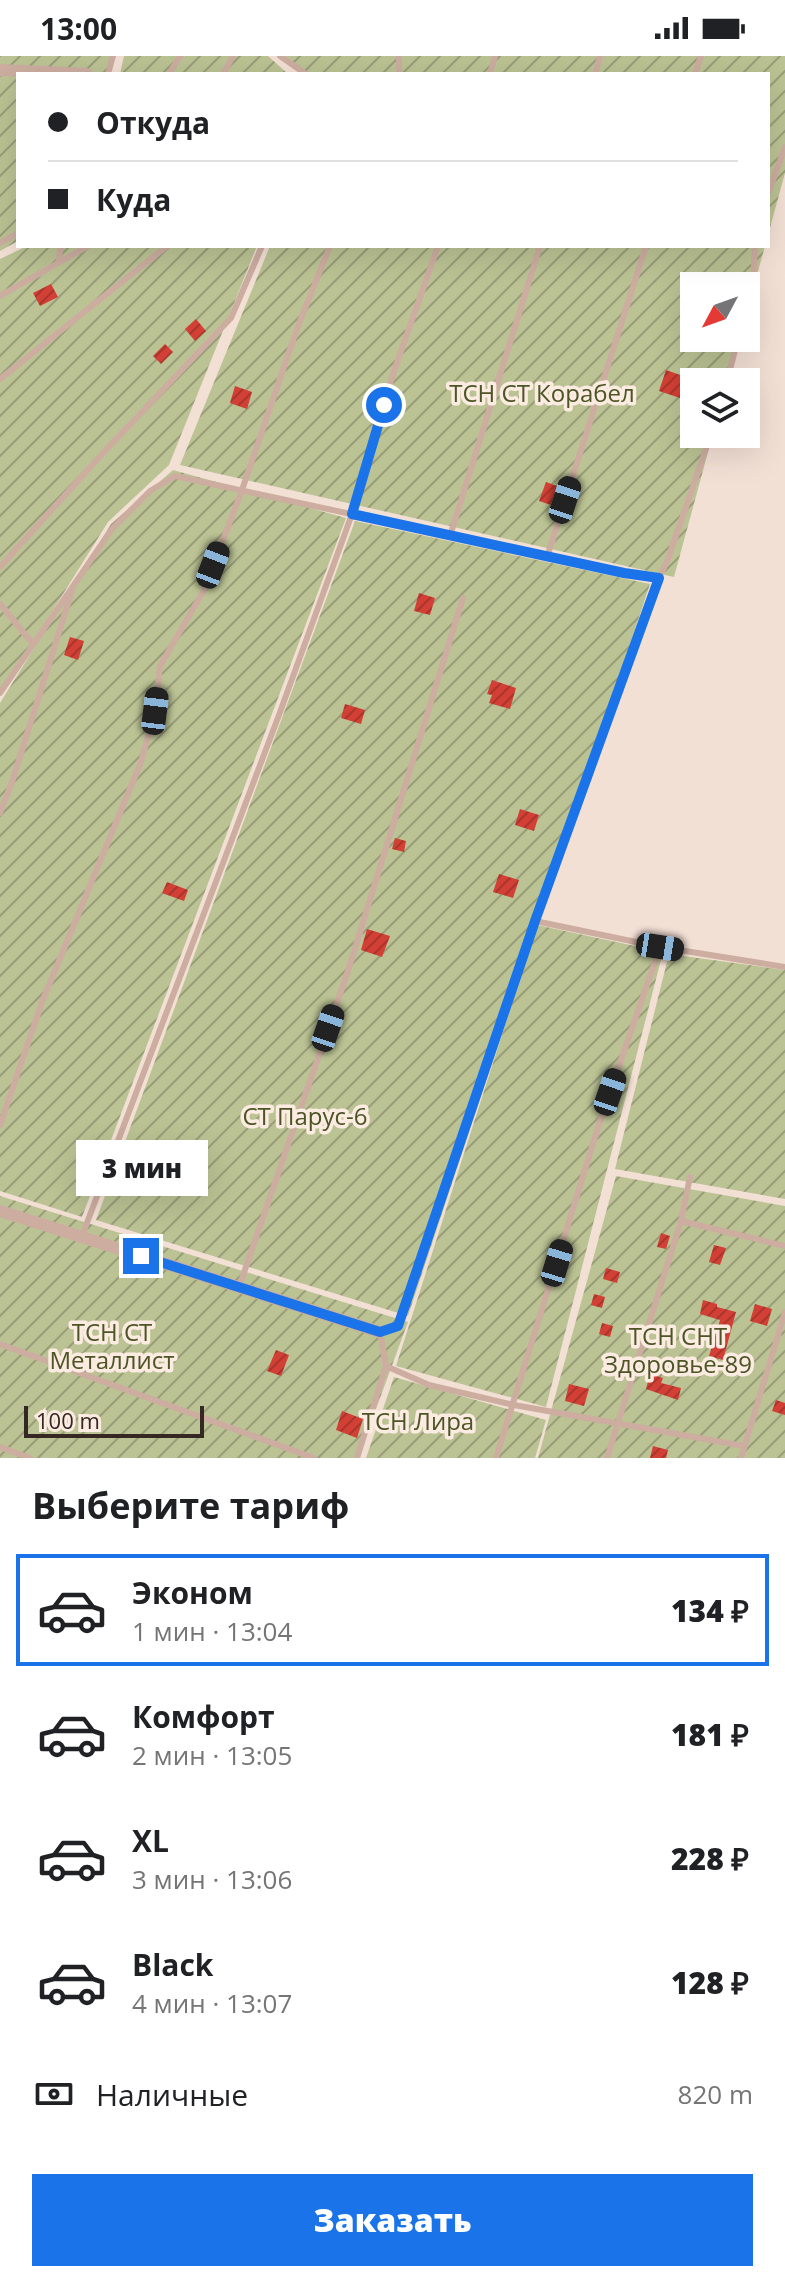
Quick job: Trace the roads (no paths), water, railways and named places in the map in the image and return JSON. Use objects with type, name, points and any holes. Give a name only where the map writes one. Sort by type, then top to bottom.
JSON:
[{"type":"street","points":[[0,70],[44,72]]},
{"type":"street","points":[[0,1211],[380,1332]]},
{"type":"lane","points":[[280,56],[303,72]]},
{"type":"lane","points":[[770,190],[782,163],[785,147]]},
{"type":"lane","points":[[58,263],[61,248]]},
{"type":"lane","points":[[0,296],[84,248]]},
{"type":"lane","points":[[0,379],[164,248]]},
{"type":"lane","points":[[0,567],[231,318],[261,248]]},
{"type":"lane","points":[[0,1125],[42,1002],[141,762],[155,711],[160,666],[204,590],[298,326],[329,248]]},
{"type":"lane","points":[[81,1236],[352,514],[392,377],[437,248]]},
{"type":"lane","points":[[450,536],[539,248]]},
{"type":"lane","points":[[547,557],[645,248]]},
{"type":"lane","points":[[754,272],[755,248]]},
{"type":"lane","points":[[357,1458],[386,1366],[380,1332],[398,1326],[535,921],[706,448]]},
{"type":"lane","points":[[0,693],[112,529],[150,491],[175,476],[547,557],[659,578]]},
{"type":"lane","points":[[0,813],[75,583]]},
{"type":"lane","points":[[239,1287],[348,971],[463,598]]},
{"type":"lane","points":[[0,604],[33,644]]},
{"type":"lane","points":[[535,921],[660,947],[785,967]]},
{"type":"lane","points":[[496,1458],[600,1121],[660,947]]},
{"type":"lane","points":[[607,1458],[681,1221],[690,1177]]},
{"type":"lane","points":[[681,1221],[785,1246]]},
{"type":"lane","points":[[741,1458],[785,1312]]},
{"type":"lane","points":[[0,1344],[314,1458]]},
{"type":"lane","points":[[775,1346],[785,1348]]},
{"type":"lane","points":[[386,1366],[429,1385],[514,1405],[744,1446]]},
{"type":"lane","points":[[0,1447],[30,1458]]},
{"type":"park label","name":"ТСН СТ Корабел","points":[[542,394]]},
{"type":"park label","name":"СТ Парус-6","points":[[305,1117]]},
{"type":"park label","name":"ТСН СТ Металлист","points":[[112,1347]]},
{"type":"park label","name":"ТСН СНТ Здоровье-89","points":[[678,1351]]},
{"type":"park label","name":"ТСН Лира","points":[[418,1422]]}]
